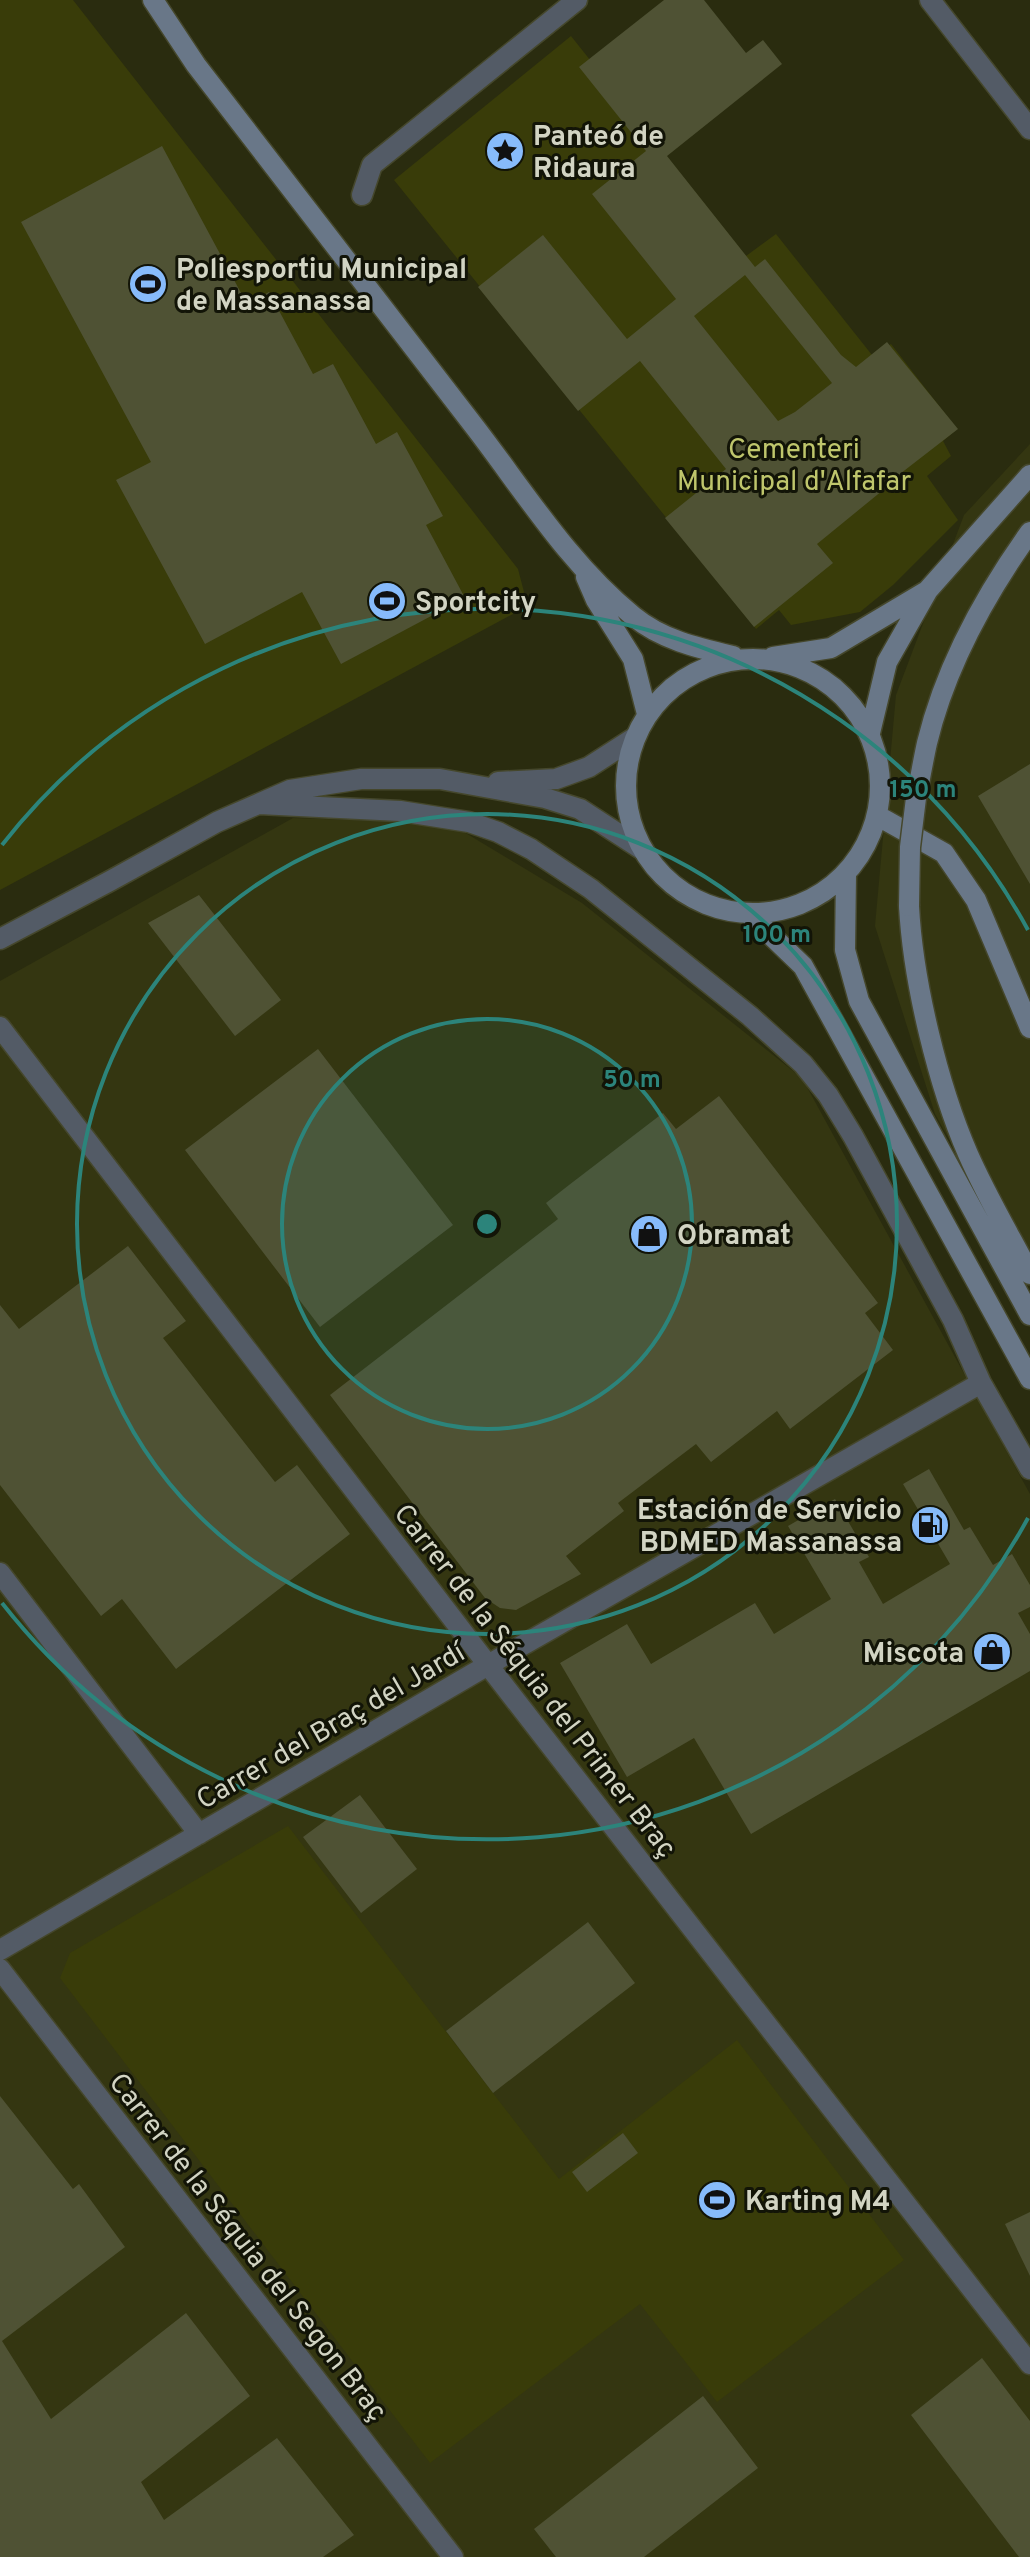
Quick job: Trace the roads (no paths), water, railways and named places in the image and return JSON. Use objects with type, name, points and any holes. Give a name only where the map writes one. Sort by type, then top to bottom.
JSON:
[{"type":"street","points":[[153,0],[196,65],[585,573],[634,618],[668,638],[692,647],[733,656],[766,658],[809,670],[845,696],[870,733],[881,773],[878,816],[866,847],[846,875],[829,889],[791,908],[748,913],[723,910],[699,901],[677,888],[658,871],[643,850],[632,823],[626,795],[627,766],[634,738],[647,714],[668,690],[693,672],[733,656]]},
{"type":"street","points":[[362,195],[372,165],[577,0]]},
{"type":"street","points":[[930,0],[1030,129]]},
{"type":"street","points":[[870,733],[887,662],[928,590],[1030,475]]},
{"type":"street","points":[[1030,532],[990,594],[967,638],[928,741],[910,847],[909,906],[917,975],[940,1076],[968,1154],[1030,1274]]},
{"type":"street","points":[[585,573],[596,600],[633,659],[647,714]]},
{"type":"street","points":[[766,658],[831,648],[928,590]]},
{"type":"street","points":[[470,784],[556,779],[589,767],[634,738]]},
{"type":"street","points":[[0,939],[217,822],[290,790],[361,779],[440,779],[545,798],[580,809],[643,850]]},
{"type":"street","points":[[259,804],[400,811],[469,822],[498,832],[541,855],[591,889],[721,992],[803,1064],[828,1095],[953,1320],[981,1383],[1030,1469]]},
{"type":"street","points":[[878,816],[944,853],[976,900],[1030,1028]]},
{"type":"street","points":[[846,875],[845,950],[859,1001],[1030,1315]]},
{"type":"street","points":[[748,913],[803,966],[1030,1379]]},
{"type":"street","name":"Carrer de la Séquia del Primer Braç","points":[[0,1027],[488,1665],[1030,2364]]},
{"type":"street","name":"Carrer del Braç del Jardí","points":[[0,1950],[488,1665],[981,1383]]},
{"type":"street","points":[[0,1573],[199,1834]]},
{"type":"street","name":"Carrer de la Séquia del Segon Braç","points":[[0,1969],[453,2557]]},
{"type":"place","name":"Panteó de Ridaura","points":[[505,151]]},
{"type":"place","name":"Poliesportiu Municipal de Massanassa","points":[[148,284]]},
{"type":"place","name":"Sportcity","points":[[387,601]]},
{"type":"place","name":"Obramat","points":[[649,1234]]},
{"type":"place","name":"Estación de Servicio BDMED Massanassa","points":[[930,1525]]},
{"type":"place","name":"Miscota","points":[[992,1652]]},
{"type":"place","name":"Karting M4","points":[[717,2200]]},
{"type":"park label","name":"Cementeri Municipal d'Alfafar","points":[[794,464]]}]
